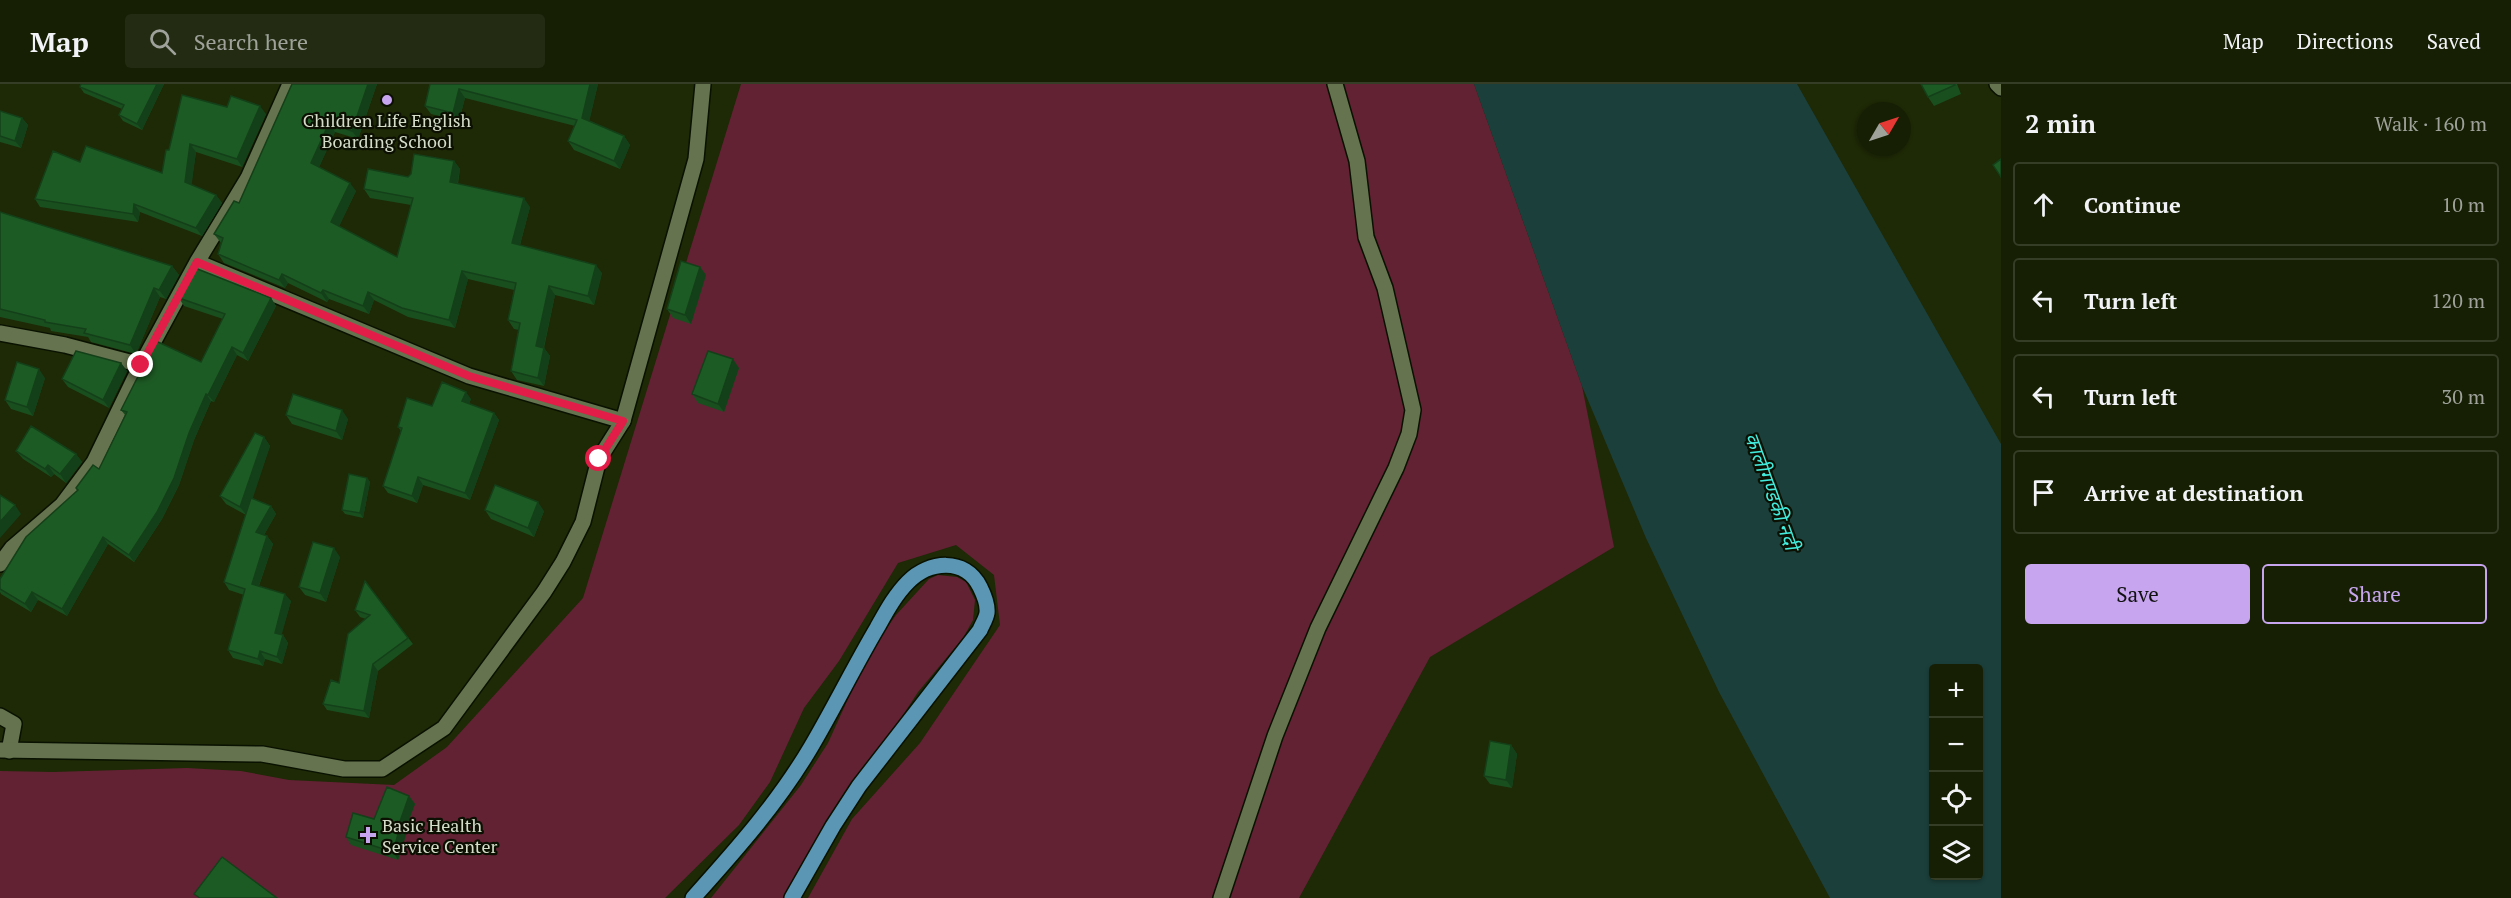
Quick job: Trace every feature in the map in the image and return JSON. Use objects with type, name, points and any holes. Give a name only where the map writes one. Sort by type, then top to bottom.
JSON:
[{"type":"main road","points":[[693,898],[782,795],[894,599],[908,582],[923,570],[938,565],[950,564],[964,569],[978,583],[986,599],[987,614],[980,630],[859,786],[792,898]]},
{"type":"street","points":[[0,564],[12,548],[62,505],[94,462],[141,365],[197,262],[248,178],[290,84]]},
{"type":"street","points":[[0,716],[14,724],[4,751],[262,754],[344,768],[382,769],[444,728],[544,592],[563,562],[583,522],[599,459],[623,421],[696,159],[703,84]]},
{"type":"street","points":[[1221,898],[1275,736],[1318,628],[1396,468],[1409,434],[1413,410],[1385,288],[1366,237],[1357,161],[1335,84]]},
{"type":"street","points":[[1997,84],[2001,88]]},
{"type":"street","points":[[197,262],[469,376],[623,421]]},
{"type":"street","points":[[0,333],[65,345],[141,365]]},
{"type":"shaded area","points":[[741,84],[1474,84],[1582,386],[1614,547],[1430,657],[1299,898],[808,898],[852,819],[920,743],[1000,625],[994,575],[956,545],[898,563],[839,661],[804,708],[770,782],[739,825],[665,898],[0,898],[0,771],[53,772],[187,768],[241,771],[289,780],[394,785],[447,747],[583,598]]},
{"type":"shaded area","points":[[938,575],[957,577],[966,582],[975,600],[973,620],[963,638],[918,692],[784,898],[711,898],[801,785],[828,743],[868,655],[896,615],[929,579]]},
{"type":"water","name":"कालीगण्डकी नदी","points":[[1474,84],[1797,84],[2001,444],[2001,898],[1830,898],[1719,692],[1646,538],[1582,386]]},
{"type":"building","points":[[81,84],[157,84],[137,124],[119,115],[124,105],[80,87]]},
{"type":"building","points":[[292,84],[368,84],[352,131],[329,123],[311,163],[350,183],[331,222],[397,257],[413,198],[364,189],[368,169],[408,177],[411,174],[414,154],[454,161],[450,182],[524,198],[512,243],[596,265],[588,296],[549,286],[536,346],[544,348],[538,378],[511,371],[520,323],[508,320],[516,283],[462,271],[449,320],[402,308],[368,292],[363,306],[323,290],[321,293],[282,274],[279,280],[218,254],[223,238],[214,234],[234,201],[239,203]]},
{"type":"building","points":[[430,84],[590,84],[582,118],[624,136],[614,161],[568,141],[577,120],[459,89],[453,113],[425,106]]},
{"type":"building","points":[[1921,84],[1954,84],[1955,85],[1928,97]]},
{"type":"building","points":[[182,95],[227,107],[231,96],[260,106],[237,159],[190,144],[185,182],[216,195],[196,228],[134,204],[133,214],[35,199],[53,151],[80,162],[86,146],[162,173],[166,150],[169,150]]},
{"type":"building","points":[[0,111],[22,118],[15,141],[0,136]]},
{"type":"building","points":[[2001,159],[2001,177],[1993,165]]},
{"type":"building","points":[[0,212],[172,266],[159,290],[154,288],[130,345],[84,333],[86,329],[45,322],[45,320],[0,309]]},
{"type":"building","points":[[681,261],[700,267],[685,315],[667,309]]},
{"type":"building","points":[[195,268],[271,298],[243,353],[232,347],[208,395],[206,394],[189,433],[174,478],[157,512],[129,555],[103,537],[62,609],[32,592],[25,604],[0,589],[0,579],[26,537],[78,490],[76,488],[93,465],[99,469],[127,412],[121,410],[156,341],[201,362],[225,314],[179,298]]},
{"type":"building","points":[[76,351],[121,363],[103,400],[62,379]]},
{"type":"building","points":[[708,351],[733,359],[718,404],[692,394]]},
{"type":"building","points":[[17,362],[39,369],[27,407],[5,400]]},
{"type":"building","points":[[442,382],[466,392],[462,401],[494,413],[465,493],[418,477],[412,496],[383,486],[402,428],[398,427],[407,398],[432,406]]},
{"type":"building","points":[[293,394],[342,410],[336,431],[286,415]]},
{"type":"building","points":[[31,426],[76,454],[60,474],[48,465],[45,469],[16,451]]},
{"type":"building","points":[[255,433],[264,437],[240,507],[220,496]]},
{"type":"building","points":[[349,474],[367,478],[360,513],[342,510]]},
{"type":"building","points":[[495,485],[538,502],[528,528],[485,510]]},
{"type":"building","points":[[0,495],[15,505],[0,522]]},
{"type":"building","points":[[251,498],[271,506],[256,532],[267,536],[252,584],[285,594],[275,633],[283,635],[277,657],[260,651],[258,659],[228,650],[245,589],[224,582]]},
{"type":"building","points":[[313,542],[334,548],[320,593],[299,587]]},
{"type":"building","points":[[365,581],[408,638],[373,664],[364,711],[323,704],[331,680],[339,683],[348,634],[370,615],[355,610]]},
{"type":"building","points":[[1490,741],[1511,745],[1506,780],[1484,776]]},
{"type":"building","points":[[387,787],[409,796],[398,827],[400,827],[393,852],[346,837],[353,813],[374,819]]},
{"type":"building","points":[[222,857],[277,898],[200,898],[194,894]]},
{"type":"place","name":"Children Life English Boarding School","points":[[387,100]]},
{"type":"place","name":"Basic Health Service Center","points":[[368,835]]},
{"type":"route","points":[[141,365],[197,262],[416,356],[469,376],[623,421],[599,459]]}]
